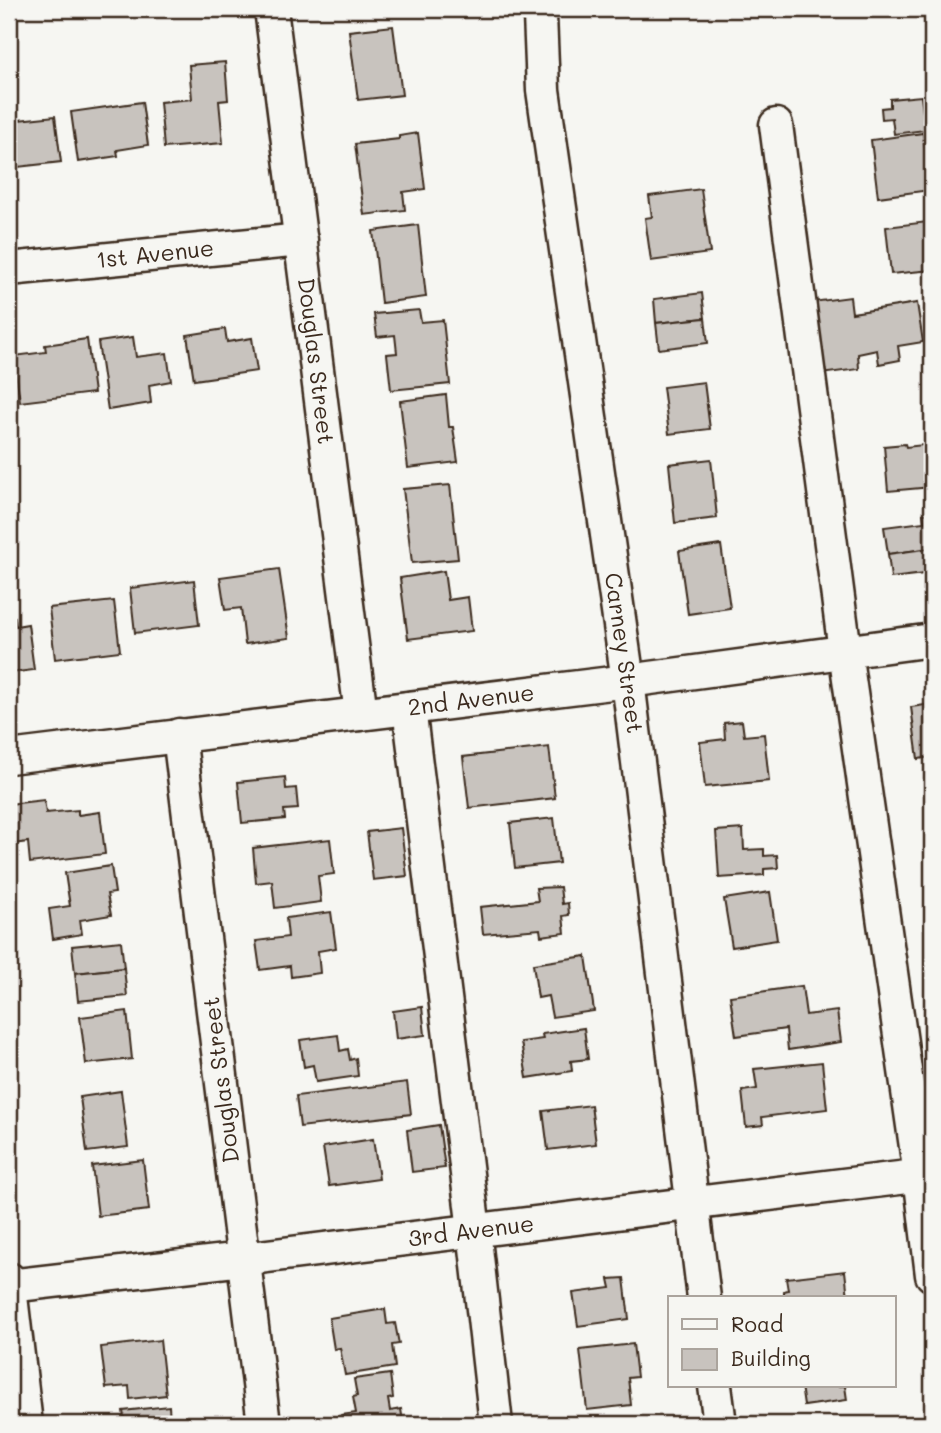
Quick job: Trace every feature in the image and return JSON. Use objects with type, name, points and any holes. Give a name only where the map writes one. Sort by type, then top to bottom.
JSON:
[{"type":"street","name":"Douglas Street","points":[[271,9],[361,713]]},
{"type":"street","name":"Carney Street","points":[[542,9],[543,89],[628,681],[704,1296]]},
{"type":"street","points":[[776,125],[845,651],[926,1175],[932,1275]]},
{"type":"street","name":"1st Avenue","points":[[9,269],[301,240]]},
{"type":"street","name":"2nd Avenue","points":[[9,757],[628,681],[932,640]]},
{"type":"street","points":[[409,708],[496,1424]]},
{"type":"street","name":"Douglas Street","points":[[179,735],[264,1424]]},
{"type":"street","name":"3rd Avenue","points":[[9,1286],[926,1175]]},
{"type":"street","points":[[9,1279],[26,1424]]},
{"type":"street","points":[[715,1388],[720,1424]]},
{"type":"building","points":[[393,26],[402,95],[358,100],[349,31]]},
{"type":"building","points":[[225,62],[228,100],[219,101],[223,143],[164,148],[160,102],[192,99],[189,65]]},
{"type":"building","points":[[921,96],[925,130],[894,134],[892,118],[882,119],[881,108],[890,107],[890,99]]},
{"type":"building","points":[[142,102],[148,145],[117,150],[118,156],[78,162],[71,112]]},
{"type":"building","points":[[55,116],[61,162],[9,168],[9,121]]},
{"type":"building","points":[[418,133],[425,189],[403,192],[405,210],[364,215],[355,144],[399,139],[399,136]]},
{"type":"building","points":[[923,133],[930,190],[878,197],[871,140]]},
{"type":"building","points":[[701,189],[710,253],[651,261],[645,218],[652,217],[649,196]]},
{"type":"building","points":[[927,222],[932,270],[891,274],[886,227]]},
{"type":"building","points":[[418,225],[426,297],[381,303],[373,231]]},
{"type":"building","points":[[702,293],[705,318],[656,323],[654,299]]},
{"type":"building","points":[[850,297],[852,313],[917,303],[923,342],[898,346],[900,360],[879,364],[877,350],[858,354],[859,369],[821,374],[812,302]]},
{"type":"building","points":[[419,310],[421,322],[443,320],[450,384],[391,390],[387,354],[397,353],[395,335],[377,337],[374,314]]},
{"type":"building","points":[[705,318],[708,343],[659,349],[656,323]]},
{"type":"building","points":[[225,329],[227,342],[252,338],[257,371],[194,380],[187,335]]},
{"type":"building","points":[[133,337],[136,357],[167,353],[171,381],[149,385],[151,403],[108,410],[98,342]]},
{"type":"building","points":[[87,339],[94,393],[20,402],[14,356],[46,352],[45,345]]},
{"type":"building","points":[[704,382],[710,429],[669,434],[663,387]]},
{"type":"building","points":[[446,395],[449,427],[453,427],[458,462],[408,468],[400,401]]},
{"type":"building","points":[[905,444],[906,447],[932,444],[932,487],[888,491],[884,446]]},
{"type":"building","points":[[711,459],[717,518],[675,523],[669,464]]},
{"type":"building","points":[[450,485],[458,559],[412,563],[403,489]]},
{"type":"building","points":[[932,513],[932,548],[888,554],[884,527],[924,522],[923,514]]},
{"type":"building","points":[[721,545],[730,608],[688,614],[679,551]]},
{"type":"building","points":[[932,548],[932,573],[891,578],[888,554]]},
{"type":"building","points":[[279,569],[289,638],[245,644],[241,608],[225,610],[220,577]]},
{"type":"building","points":[[444,571],[448,600],[468,597],[472,631],[408,639],[400,578]]},
{"type":"building","points":[[194,580],[199,625],[135,633],[130,588]]},
{"type":"building","points":[[114,601],[120,651],[55,659],[49,608]]},
{"type":"building","points":[[15,617],[16,626],[28,624],[34,670],[9,673],[9,618]]},
{"type":"building","points":[[932,704],[932,757],[918,759],[911,707]]},
{"type":"building","points":[[742,721],[744,736],[764,734],[769,781],[705,787],[700,742],[725,739],[724,723]]},
{"type":"building","points":[[549,747],[555,798],[469,808],[463,757]]},
{"type":"building","points":[[285,777],[286,789],[296,788],[298,809],[284,810],[285,819],[242,823],[238,782]]},
{"type":"building","points":[[44,800],[46,813],[78,810],[78,815],[100,812],[105,854],[30,863],[28,842],[13,844],[9,804]]},
{"type":"building","points":[[554,818],[559,863],[515,868],[510,823]]},
{"type":"building","points":[[401,828],[407,876],[373,880],[367,832]]},
{"type":"building","points":[[743,829],[744,850],[764,849],[764,856],[777,855],[778,868],[764,869],[764,875],[719,878],[716,831]]},
{"type":"building","points":[[330,839],[334,874],[318,876],[321,902],[275,908],[272,881],[256,883],[253,848]]},
{"type":"building","points":[[111,866],[115,893],[107,894],[111,915],[80,920],[82,934],[53,939],[49,909],[70,906],[65,873]]},
{"type":"building","points":[[560,887],[562,904],[568,903],[569,915],[563,916],[565,933],[541,936],[540,929],[483,934],[480,907],[538,901],[536,888]]},
{"type":"building","points":[[770,892],[777,940],[732,947],[724,899]]},
{"type":"building","points":[[331,912],[336,948],[318,951],[320,973],[291,977],[290,966],[260,970],[256,941],[288,937],[286,918]]},
{"type":"building","points":[[121,941],[124,968],[75,973],[72,946]]},
{"type":"building","points":[[586,956],[594,1011],[552,1017],[548,996],[538,998],[533,964]]},
{"type":"building","points":[[124,968],[127,996],[78,1001],[75,973]]},
{"type":"building","points":[[802,986],[806,1015],[837,1011],[841,1042],[788,1050],[786,1029],[736,1036],[730,996]]},
{"type":"building","points":[[422,1007],[425,1035],[396,1039],[393,1011]]},
{"type":"building","points":[[127,1011],[132,1059],[86,1064],[80,1017]]},
{"type":"building","points":[[584,1028],[588,1059],[571,1061],[572,1071],[527,1078],[521,1042],[543,1039],[542,1034]]},
{"type":"building","points":[[338,1035],[340,1051],[348,1049],[350,1060],[356,1058],[358,1076],[316,1082],[313,1065],[304,1067],[300,1040]]},
{"type":"building","points":[[822,1062],[827,1109],[762,1117],[763,1125],[746,1127],[742,1091],[757,1089],[754,1069]]},
{"type":"building","points":[[407,1082],[411,1114],[300,1127],[296,1096]]},
{"type":"building","points":[[121,1091],[128,1147],[87,1152],[80,1097]]},
{"type":"building","points":[[591,1105],[596,1144],[548,1150],[543,1111]]},
{"type":"building","points":[[439,1125],[445,1168],[412,1172],[407,1130]]},
{"type":"building","points":[[373,1139],[379,1179],[329,1186],[323,1147]]},
{"type":"building","points":[[143,1160],[149,1210],[98,1216],[92,1166]]},
{"type":"building","points":[[845,1271],[848,1296],[784,1296],[784,1291],[788,1290],[786,1278]]},
{"type":"building","points":[[624,1278],[629,1319],[578,1326],[573,1293],[611,1288],[609,1279]]},
{"type":"building","points":[[385,1309],[387,1324],[395,1323],[399,1344],[392,1345],[395,1367],[345,1375],[340,1348],[334,1349],[329,1318]]},
{"type":"building","points":[[160,1340],[166,1395],[130,1399],[129,1386],[106,1388],[101,1347]]},
{"type":"building","points":[[633,1344],[637,1377],[628,1378],[631,1405],[587,1410],[580,1350]]},
{"type":"building","points":[[390,1374],[393,1398],[388,1399],[390,1411],[401,1409],[403,1422],[342,1424],[341,1415],[356,1413],[354,1379]]},
{"type":"building","points":[[801,1388],[845,1388],[847,1400],[804,1406]]},
{"type":"building","points":[[169,1406],[170,1421],[180,1420],[180,1424],[125,1424],[123,1411]]}]
